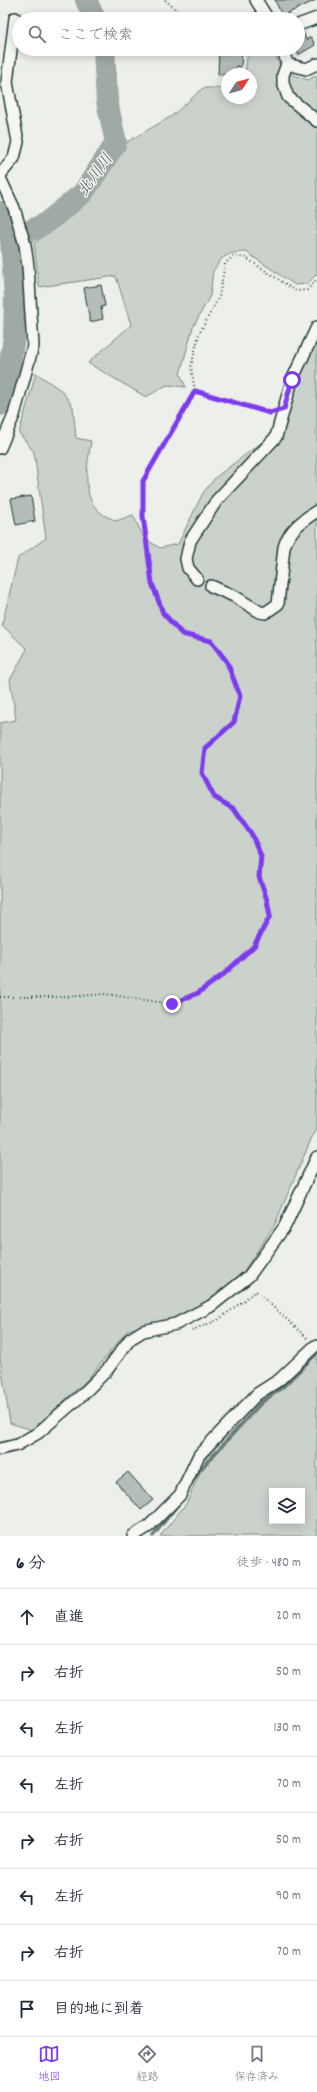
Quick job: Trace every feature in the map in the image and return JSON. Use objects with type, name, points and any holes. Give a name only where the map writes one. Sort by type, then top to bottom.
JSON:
[{"type":"street","points":[[256,0],[264,12]]},
{"type":"street","points":[[305,22],[317,18]]},
{"type":"street","points":[[0,448],[14,415],[33,346],[28,266],[25,245],[14,208],[0,176],[14,158],[18,142],[7,82],[12,42]]},
{"type":"street","points":[[284,56],[287,64],[283,75],[283,84],[288,97],[317,121]]},
{"type":"street","points":[[287,64],[306,69],[317,64]]},
{"type":"street","points":[[197,579],[188,568],[186,559],[190,541],[217,500],[276,437],[292,380],[317,327]]},
{"type":"street","points":[[211,586],[234,596],[260,612],[265,613],[272,610],[278,604],[284,547],[287,538],[302,522],[317,510]]},
{"type":"street","points":[[0,1448],[17,1445],[38,1433],[82,1395],[107,1370],[130,1339],[143,1331],[176,1324],[211,1306],[249,1276],[284,1226],[317,1157]]},
{"type":"street","points":[[133,1536],[149,1526],[180,1495],[199,1455],[224,1428],[257,1394],[279,1380],[315,1346]]},
{"type":"path","points":[[165,0],[179,12]]},
{"type":"path","points":[[0,997],[64,997],[105,994],[172,1004],[198,993],[224,974],[254,946],[270,916],[267,900],[259,877],[261,856],[252,835],[234,809],[214,797],[202,773],[205,748],[234,722],[240,696],[227,662],[211,641],[182,634],[163,613],[152,583],[143,516],[143,481],[195,391],[191,367],[199,334],[219,296],[226,264],[233,256],[246,258],[296,291],[306,290],[317,279]]},
{"type":"path","points":[[195,391],[270,413],[284,409]]},
{"type":"path","points":[[190,1331],[218,1320],[256,1291],[315,1346]]},
{"type":"shaded area","points":[[247,56],[276,56],[283,71],[308,80],[317,75],[317,274],[307,284],[295,285],[246,252],[232,253],[222,258],[213,271],[210,296],[193,327],[180,374],[186,387],[167,385],[146,397],[88,363],[131,325],[116,276],[39,287],[34,243],[65,221],[127,142],[172,116],[203,88],[221,88],[221,104],[257,104],[257,68],[246,68]]},
{"type":"shaded area","points":[[317,334],[317,1130],[312,1137],[275,1224],[244,1271],[209,1301],[173,1318],[128,1330],[87,1380],[32,1430],[10,1423],[0,1358],[0,723],[16,720],[10,680],[27,649],[2,625],[18,558],[46,538],[34,452],[19,433],[36,373],[62,391],[73,407],[76,438],[91,441],[87,478],[90,497],[94,505],[106,516],[116,521],[133,515],[144,538],[160,548],[178,544],[203,493],[216,477],[278,430],[299,366]]},
{"type":"shaded area","points":[[317,1350],[317,1536],[160,1536],[186,1504],[207,1457],[259,1399]]},
{"type":"building","points":[[275,0],[316,0],[290,12],[280,12]]},
{"type":"building","points":[[305,37],[306,40],[311,37],[315,45],[305,51]]},
{"type":"building","points":[[219,56],[242,56],[241,67],[236,66],[236,68],[221,68],[221,75],[218,75]]},
{"type":"building","points":[[101,285],[105,306],[101,307],[103,319],[90,322],[84,288]]},
{"type":"building","points":[[31,496],[35,521],[16,525],[11,499]]},
{"type":"building","points":[[128,1472],[153,1500],[141,1510],[116,1482]]},
{"type":"waterway","name":"北川川","points":[[86,0],[92,12]]},
{"type":"waterway","name":"北川川","points":[[11,240],[46,223],[83,193],[116,143],[107,101],[104,56]]},
{"type":"waterway","points":[[0,212],[11,240],[15,296],[14,337],[7,382],[0,405]]},
{"type":"waterway","points":[[190,1486],[199,1471],[261,1403],[284,1386],[317,1353]]},
{"type":"waterway","points":[[153,1536],[180,1502]]},
{"type":"route","points":[[172,1004],[198,993],[224,974],[254,946],[270,916],[267,900],[259,877],[261,856],[252,835],[234,809],[214,797],[208,782],[202,773],[205,748],[234,722],[240,696],[227,662],[211,641],[182,634],[163,613],[152,583],[143,516],[143,481],[195,391],[270,413],[284,409],[292,380]]}]
